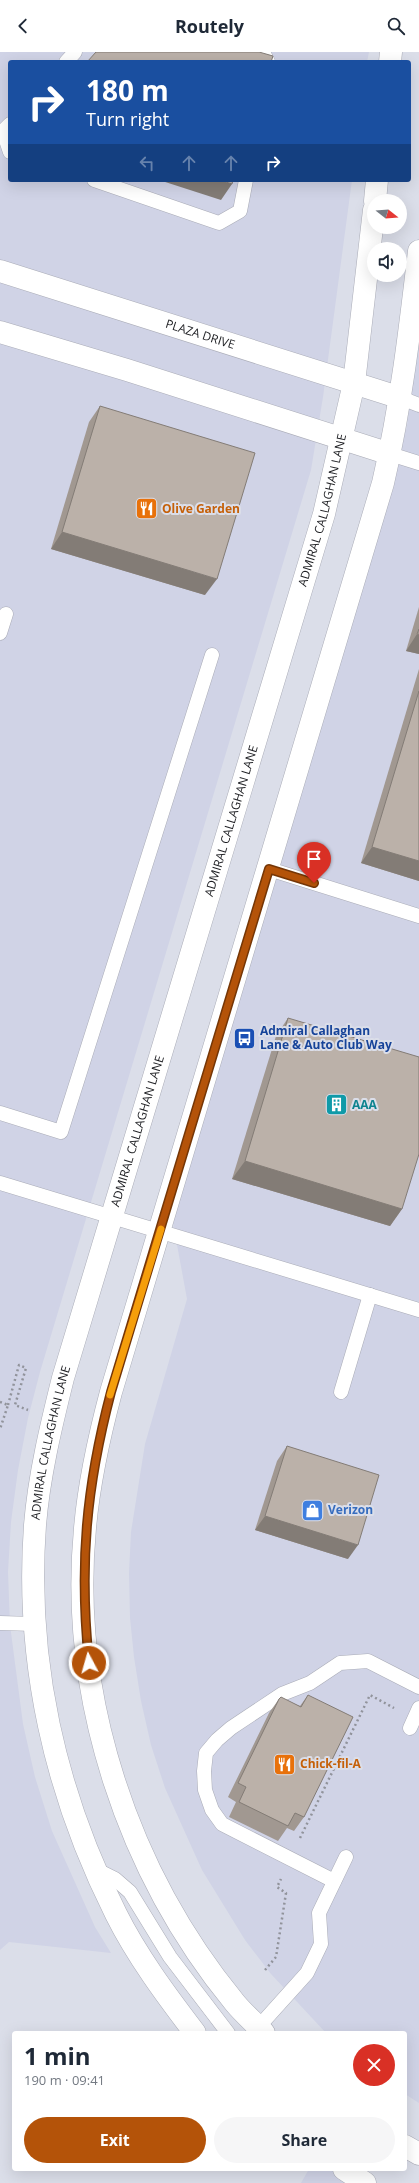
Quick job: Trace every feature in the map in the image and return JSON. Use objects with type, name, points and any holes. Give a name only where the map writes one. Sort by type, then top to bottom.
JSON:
[{"type":"main road","points":[[376,194],[377,182]]},
{"type":"main road","name":"ADMIRAL CALLAGHAN LANE","points":[[193,2031],[167,1996],[116,1915],[75,1822],[59,1771],[47,1720],[34,1624],[33,1572],[35,1524],[50,1430],[63,1378],[324,514],[354,383],[371,234]]},
{"type":"main road","points":[[259,2031],[208,1967],[161,1891],[140,1848],[122,1804],[107,1757],[96,1710],[89,1663],[84,1621],[83,1572],[85,1528],[100,1434],[111,1392],[371,528],[390,454],[410,402],[419,251]]},
{"type":"main road","name":"PLAZA DRIVE","points":[[0,271],[410,402]]},
{"type":"main road","points":[[0,332],[126,370],[390,454]]},
{"type":"main road","points":[[407,2147],[419,2154]]},
{"type":"main road","points":[[347,2171],[365,2183]]},
{"type":"lane","points":[[68,60],[75,52]]},
{"type":"lane","points":[[8,126],[3,132],[8,146]]},
{"type":"lane","points":[[100,182],[219,223],[240,211],[246,182]]},
{"type":"lane","points":[[390,454],[419,463]]},
{"type":"lane","points":[[0,633],[6,614]]},
{"type":"lane","points":[[0,1113],[61,1132],[212,655]]},
{"type":"lane","points":[[269,869],[419,916]]},
{"type":"lane","points":[[0,1183],[160,1233],[419,1310]]},
{"type":"lane","points":[[341,1392],[370,1295]]},
{"type":"lane","points":[[0,1623],[34,1624]]},
{"type":"lane","points":[[334,1881],[222,1824],[212,1810],[205,1790],[204,1771],[206,1753],[217,1740],[231,1728],[282,1694],[310,1683],[340,1663],[368,1661],[419,1687]]},
{"type":"lane","points":[[259,2031],[307,1973],[321,1944],[319,1913],[346,1857]]},
{"type":"lane","points":[[94,1868],[115,1880],[130,1892],[170,1957],[226,2031]]},
{"type":"path","points":[[0,1429],[19,1365],[26,1368],[15,1406],[34,1412]]},
{"type":"path","points":[[0,1402],[8,1405]]},
{"type":"path","points":[[265,1970],[276,1957],[286,1893],[277,1887],[370,1695],[414,1718]]},
{"type":"shaded area","points":[[0,52],[369,52],[367,60],[8,60],[8,182],[352,182],[323,397],[311,470],[40,1372],[28,1418],[18,1470],[11,1522],[8,1572],[10,1625],[23,1724],[35,1777],[52,1831],[95,1927],[111,1953],[9,1942],[0,1950]]},
{"type":"shaded area","points":[[419,320],[419,2103],[407,2095],[407,2031],[324,2031],[271,1974],[245,1940],[202,1870],[165,1788],[151,1745],[141,1701],[134,1657],[130,1618],[129,1573],[131,1532],[145,1444],[187,1299],[173,1223],[407,426]]},
{"type":"shaded area","points":[[308,2171],[347,2171],[365,2183],[301,2183]]},
{"type":"building","points":[[96,52],[259,52],[273,56],[272,60],[89,60]]},
{"type":"building","name":"Olive Garden","points":[[100,406],[255,453],[217,579],[62,532]]},
{"type":"building","points":[[419,691],[419,861],[372,847]]},
{"type":"building","name":"AAA","points":[[288,1018],[419,1057],[419,1154],[402,1209],[245,1161]]},
{"type":"building","name":"Verizon","points":[[287,1446],[379,1475],[358,1545],[265,1516]]},
{"type":"building","name":"Chick-fil-A","points":[[308,1695],[353,1717],[304,1817],[295,1813],[288,1826],[239,1802],[246,1787],[238,1783],[279,1699],[281,1697],[301,1707]]},
{"type":"slow traffic","points":[[110,1395],[161,1229]]},
{"type":"place","name":"Olive Garden","points":[[147,509]]},
{"type":"place","name":"Admiral Callaghan Lane & Auto Club Way","points":[[244,1038]]},
{"type":"place","name":"AAA","points":[[337,1105]]},
{"type":"place","name":"Verizon","points":[[312,1510]]},
{"type":"place","name":"Chick-fil-A","points":[[285,1764]]},
{"type":"route","points":[[89,1663],[84,1621],[83,1572],[85,1528],[100,1434],[111,1392],[269,869],[314,883]]}]
